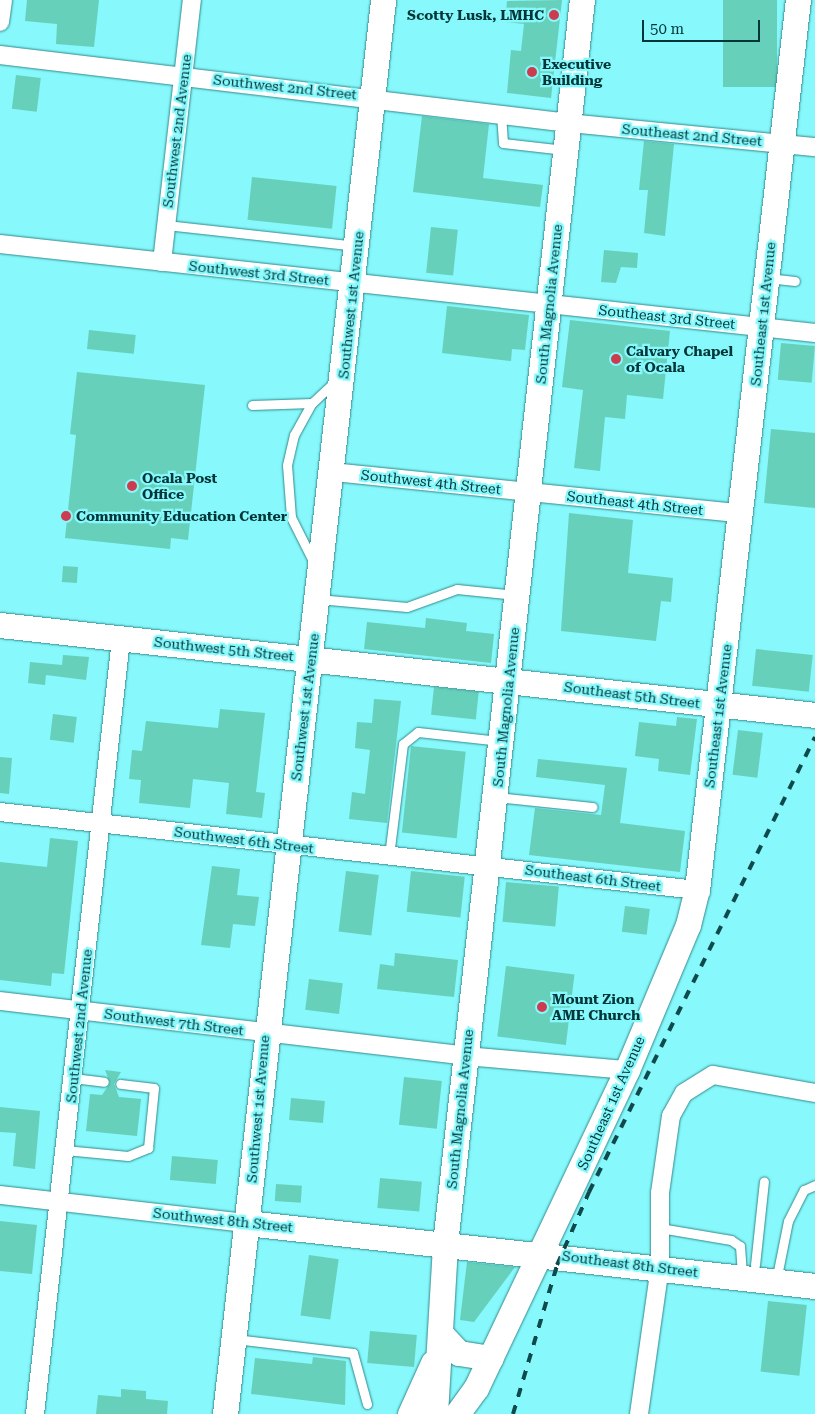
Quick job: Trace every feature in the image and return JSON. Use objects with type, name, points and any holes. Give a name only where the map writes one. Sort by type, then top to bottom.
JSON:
[{"type":"main road","name":"Southwest 1st Avenue","points":[[225,1414],[247,1223],[264,1033],[333,472],[383,0]]},
{"type":"main road","name":"South Magnolia Avenue","points":[[435,1414],[441,1339],[445,1244],[530,492],[548,304],[582,0]]},
{"type":"main road","name":"Southeast 1st Avenue","points":[[476,1388],[542,1254],[628,1070],[688,925],[697,890],[720,706],[798,0]]},
{"type":"main road","name":"Southwest 5th Street","points":[[0,625],[121,639],[310,657],[508,681]]},
{"type":"main road","name":"Southeast 5th Street","points":[[508,681],[720,706],[815,715]]},
{"type":"main road","name":"Southwest 8th Street","points":[[247,1223],[445,1244]]},
{"type":"main road","name":"Southeast 8th Street","points":[[445,1244],[660,1268],[748,1271],[776,1282],[815,1286]]},
{"type":"main road","points":[[410,1414],[441,1339],[459,1353],[491,1358]]},
{"type":"main road","points":[[457,1414],[476,1388]]},
{"type":"main road","points":[[471,1414],[476,1388]]},
{"type":"street","points":[[0,22],[3,0]]},
{"type":"street","name":"Southwest 2nd Avenue","points":[[162,262],[192,0]]},
{"type":"street","name":"Southwest 2nd Street","points":[[0,55],[373,97],[569,123]]},
{"type":"street","name":"Southeast 2nd Street","points":[[569,123],[815,147]]},
{"type":"street","name":"Southwest 3rd Street","points":[[0,244],[548,304]]},
{"type":"street","name":"Southeast 3rd Street","points":[[548,304],[815,333]]},
{"type":"street","name":"Southwest 4th Street","points":[[333,472],[530,492]]},
{"type":"street","name":"Southeast 4th Street","points":[[530,492],[740,513]]},
{"type":"street","name":"Southwest 2nd Avenue","points":[[35,1414],[121,639]]},
{"type":"street","name":"Southwest 6th Street","points":[[0,812],[288,846],[488,866]]},
{"type":"street","name":"Southeast 6th Street","points":[[488,866],[697,890]]},
{"type":"street","name":"Southwest 7th Street","points":[[0,1001],[466,1056],[628,1070]]},
{"type":"street","points":[[639,1414],[660,1268],[660,1228],[671,1116],[684,1093],[713,1075],[815,1093]]},
{"type":"street","name":"Southwest 8th Street","points":[[0,1195],[247,1223]]},
{"type":"lane","points":[[501,114],[502,143],[566,150]]},
{"type":"lane","points":[[166,225],[357,247]]},
{"type":"lane","points":[[767,278],[794,281]]},
{"type":"lane","points":[[320,573],[291,517],[287,494],[294,435],[312,403],[344,374]]},
{"type":"lane","points":[[252,405],[312,403]]},
{"type":"lane","points":[[317,599],[407,607],[457,589],[518,595]]},
{"type":"lane","points":[[389,856],[403,744],[418,732],[502,741]]},
{"type":"lane","points":[[496,797],[592,807]]},
{"type":"lane","points":[[73,1078],[104,1082]]},
{"type":"lane","points":[[65,1150],[128,1156],[148,1148],[154,1088],[120,1084]]},
{"type":"lane","points":[[748,1271],[764,1181]]},
{"type":"lane","points":[[776,1282],[788,1221],[804,1190],[815,1185]]},
{"type":"lane","points":[[660,1228],[731,1240],[740,1246],[748,1271]]},
{"type":"lane","points":[[234,1339],[353,1352],[366,1404]]},
{"type":"building","points":[[27,0],[99,0],[94,47],[56,44],[57,24],[25,21]]},
{"type":"building","name":"Executive Building","points":[[562,0],[551,98],[507,93],[511,50],[521,51],[524,24],[505,22],[507,1]]},
{"type":"building","points":[[723,0],[777,0],[777,87],[723,87]]},
{"type":"building","points":[[16,75],[41,78],[37,112],[12,109]]},
{"type":"building","points":[[422,116],[489,124],[483,178],[543,185],[540,207],[413,192]]},
{"type":"building","points":[[644,141],[674,144],[665,236],[644,233],[648,190],[639,190]]},
{"type":"building","points":[[252,177],[337,186],[332,229],[248,220]]},
{"type":"building","points":[[431,227],[458,230],[453,276],[426,273]]},
{"type":"building","points":[[604,250],[638,253],[637,268],[621,267],[616,283],[601,282]]},
{"type":"building","points":[[447,306],[529,315],[525,350],[512,349],[511,361],[442,353]]},
{"type":"building","name":"Calvary Chapel of Ocala","points":[[570,320],[670,331],[663,399],[627,395],[625,419],[605,417],[600,471],[574,468],[583,390],[562,387]]},
{"type":"building","points":[[89,330],[136,335],[134,354],[87,349]]},
{"type":"building","points":[[781,343],[815,346],[812,383],[778,380]]},
{"type":"building","name":"Ocala Post Office","points":[[77,372],[205,385],[188,540],[171,538],[170,549],[65,538],[76,435],[70,434]]},
{"type":"building","points":[[771,429],[815,433],[815,508],[764,503]]},
{"type":"building","points":[[569,513],[633,520],[628,573],[673,578],[671,602],[661,601],[656,641],[561,631]]},
{"type":"building","points":[[63,566],[78,567],[77,583],[62,582]]},
{"type":"building","points":[[426,618],[467,623],[466,631],[494,634],[491,663],[364,649],[367,622],[425,628]]},
{"type":"building","points":[[756,649],[813,655],[809,692],[752,686]]},
{"type":"building","points":[[63,655],[89,657],[86,680],[46,675],[45,685],[28,683],[30,662],[62,665]]},
{"type":"building","points":[[434,687],[479,692],[476,720],[431,715]]},
{"type":"building","points":[[374,699],[401,701],[387,823],[349,819],[352,792],[365,794],[370,750],[355,748],[357,722],[372,723]]},
{"type":"building","points":[[220,709],[265,713],[256,792],[265,793],[262,818],[226,814],[229,783],[193,779],[190,808],[139,803],[141,780],[129,779],[132,750],[142,751],[146,721],[218,728]]},
{"type":"building","points":[[53,714],[77,717],[74,743],[50,740]]},
{"type":"building","points":[[677,717],[697,719],[690,775],[658,771],[659,759],[635,756],[639,722],[676,726]]},
{"type":"building","points":[[738,730],[763,733],[757,778],[733,775]]},
{"type":"building","points":[[411,746],[466,752],[457,838],[402,833]]},
{"type":"building","points":[[0,757],[12,758],[9,794],[0,793]]},
{"type":"building","points":[[538,759],[627,768],[620,823],[685,831],[680,872],[529,855],[535,808],[601,815],[605,785],[536,777]]},
{"type":"building","points":[[50,838],[78,841],[64,974],[52,973],[51,986],[0,980],[0,862],[47,867]]},
{"type":"building","points":[[212,866],[240,869],[237,895],[259,897],[255,926],[233,924],[230,948],[201,945]]},
{"type":"building","points":[[346,871],[379,875],[371,936],[339,932]]},
{"type":"building","points":[[411,871],[465,877],[460,917],[407,912]]},
{"type":"building","points":[[506,882],[559,887],[555,926],[503,922]]},
{"type":"building","points":[[625,906],[650,909],[647,935],[622,932]]},
{"type":"building","points":[[395,953],[458,960],[454,997],[377,989],[380,964],[394,966]]},
{"type":"building","name":"Mount Zion AME Church","points":[[506,966],[574,974],[566,1045],[497,1036]]},
{"type":"building","points":[[309,979],[343,983],[339,1014],[305,1010]]},
{"type":"building","points":[[105,1070],[121,1072],[114,1084],[119,1097],[141,1099],[137,1136],[86,1131],[90,1094],[102,1095],[110,1083]]},
{"type":"building","points":[[404,1077],[442,1081],[437,1129],[399,1125]]},
{"type":"building","points":[[291,1098],[325,1101],[323,1123],[289,1120]]},
{"type":"building","points":[[0,1107],[40,1111],[35,1169],[13,1166],[16,1133],[0,1132]]},
{"type":"building","points":[[172,1156],[218,1160],[216,1184],[170,1180]]},
{"type":"building","points":[[380,1178],[422,1182],[419,1212],[377,1208]]},
{"type":"building","points":[[276,1184],[302,1186],[301,1203],[275,1201]]},
{"type":"building","points":[[0,1221],[37,1225],[32,1274],[0,1271]]},
{"type":"building","points":[[309,1255],[339,1259],[330,1320],[301,1315]]},
{"type":"building","points":[[467,1262],[515,1267],[474,1322],[460,1320]]},
{"type":"building","points":[[768,1301],[807,1305],[799,1376],[761,1372]]},
{"type":"building","points":[[370,1331],[417,1335],[414,1367],[367,1363]]},
{"type":"building","points":[[313,1357],[346,1361],[345,1405],[251,1394],[255,1358],[312,1364]]},
{"type":"building","points":[[121,1389],[146,1391],[146,1399],[168,1401],[167,1414],[96,1414],[98,1395],[121,1397]]},
{"type":"railway","points":[[513,1414],[557,1265],[589,1192],[815,737]]},
{"type":"place","name":"Scotty Lusk, LMHC","points":[[554,15]]},
{"type":"place","name":"Executive Building","points":[[532,72]]},
{"type":"place","name":"Calvary Chapel of Ocala","points":[[616,359]]},
{"type":"place","name":"Ocala Post Office","points":[[132,486]]},
{"type":"place","name":"Community Education Center","points":[[66,516]]},
{"type":"place","name":"Mount Zion AME Church","points":[[542,1007]]}]
